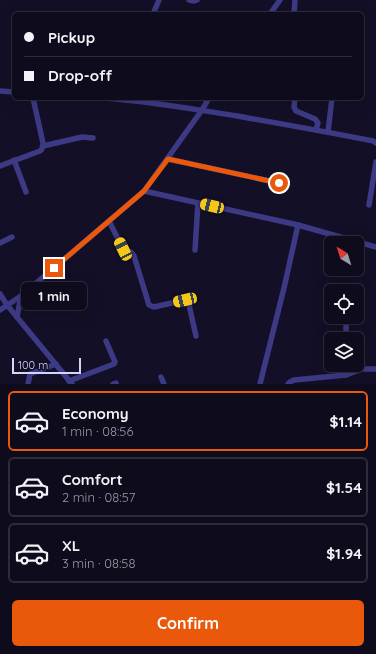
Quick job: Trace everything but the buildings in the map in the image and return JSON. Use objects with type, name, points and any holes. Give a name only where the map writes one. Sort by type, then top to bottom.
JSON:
[{"type":"street","points":[[155,12],[159,0]]},
{"type":"street","points":[[188,0],[197,0]]},
{"type":"street","points":[[271,12],[280,0]]},
{"type":"street","points":[[294,12],[295,0]]},
{"type":"street","points":[[0,91],[12,92]]},
{"type":"street","points":[[0,166],[42,149],[43,146],[32,100]]},
{"type":"street","points":[[128,100],[202,110],[328,132],[373,141],[376,143]]},
{"type":"street","points":[[0,310],[20,296],[144,191],[168,159],[208,100]]},
{"type":"street","points":[[295,100],[294,109],[315,119],[318,123],[316,130]]},
{"type":"street","points":[[328,132],[332,100]]},
{"type":"street","points":[[43,146],[82,137],[93,138]]},
{"type":"street","points":[[168,159],[279,183]]},
{"type":"street","points":[[14,160],[26,192]]},
{"type":"street","points":[[369,205],[376,162]]},
{"type":"street","points":[[144,191],[298,226],[376,247]]},
{"type":"street","points":[[195,250],[198,203]]},
{"type":"street","points":[[109,221],[123,249],[131,252],[134,256],[149,305],[154,307],[185,300],[189,305],[196,336]]},
{"type":"street","points":[[260,384],[298,226]]},
{"type":"street","points":[[0,243],[12,236]]},
{"type":"street","points":[[0,294],[7,305],[70,382],[114,364],[115,362],[106,341]]},
{"type":"street","points":[[17,317],[20,296]]},
{"type":"street","points":[[28,384],[30,374],[56,364]]},
{"type":"street","points":[[288,384],[294,380],[346,375],[362,369],[376,369]]},
{"type":"street","points":[[161,377],[164,384]]},
{"type":"route","points":[[54,268],[144,191],[168,159],[279,183]]}]
